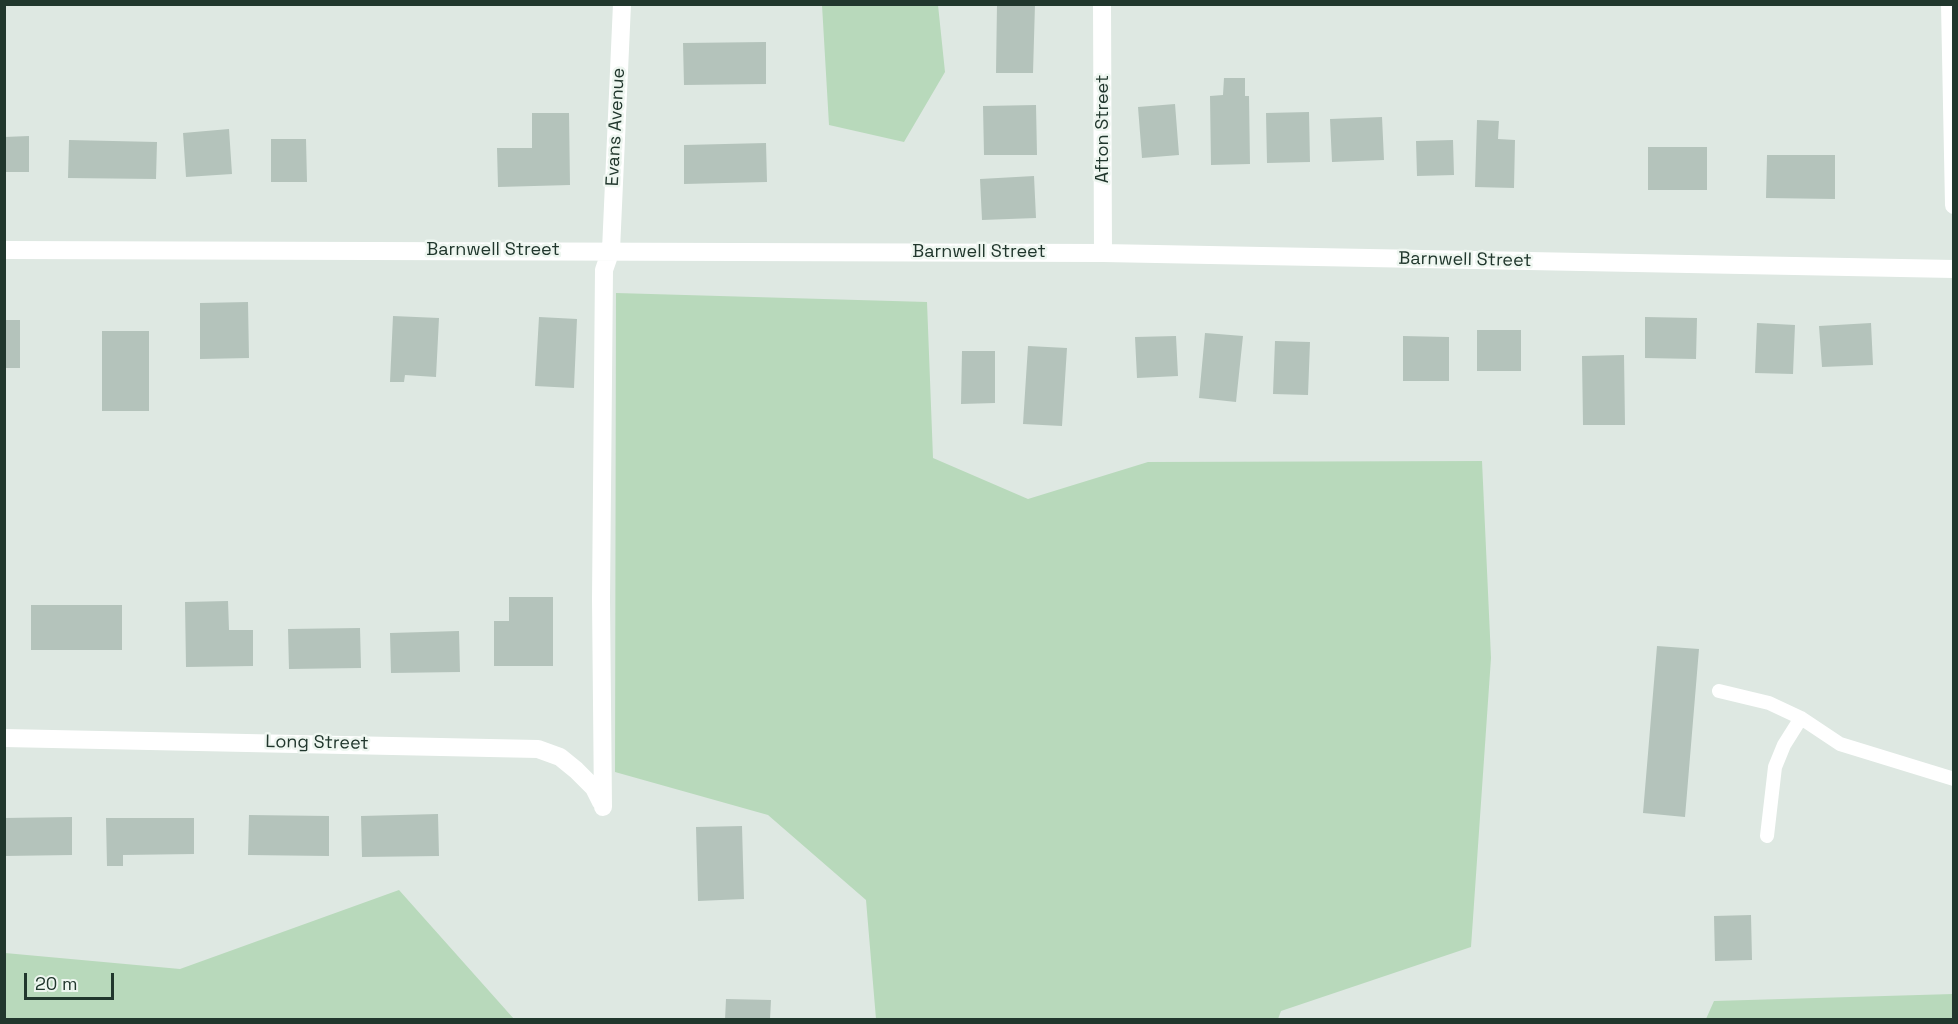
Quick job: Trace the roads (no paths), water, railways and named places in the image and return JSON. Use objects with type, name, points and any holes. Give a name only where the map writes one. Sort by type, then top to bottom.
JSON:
[{"type":"street","name":"Evans Avenue","points":[[603,807],[601,599],[604,270],[611,250],[622,4]]},
{"type":"street","name":"Afton Street","points":[[1102,4],[1103,253]]},
{"type":"street","points":[[1950,4],[1953,205]]},
{"type":"street","name":"Barnwell Street","points":[[4,250],[1103,253],[1953,269]]},
{"type":"street","name":"Long Street","points":[[4,738],[538,749],[560,757],[576,770],[594,788],[603,807]]},
{"type":"lane","points":[[1719,691],[1769,704],[1801,718],[1840,744],[1953,779]]},
{"type":"lane","points":[[1767,836],[1774,767],[1784,745],[1801,718]]}]
